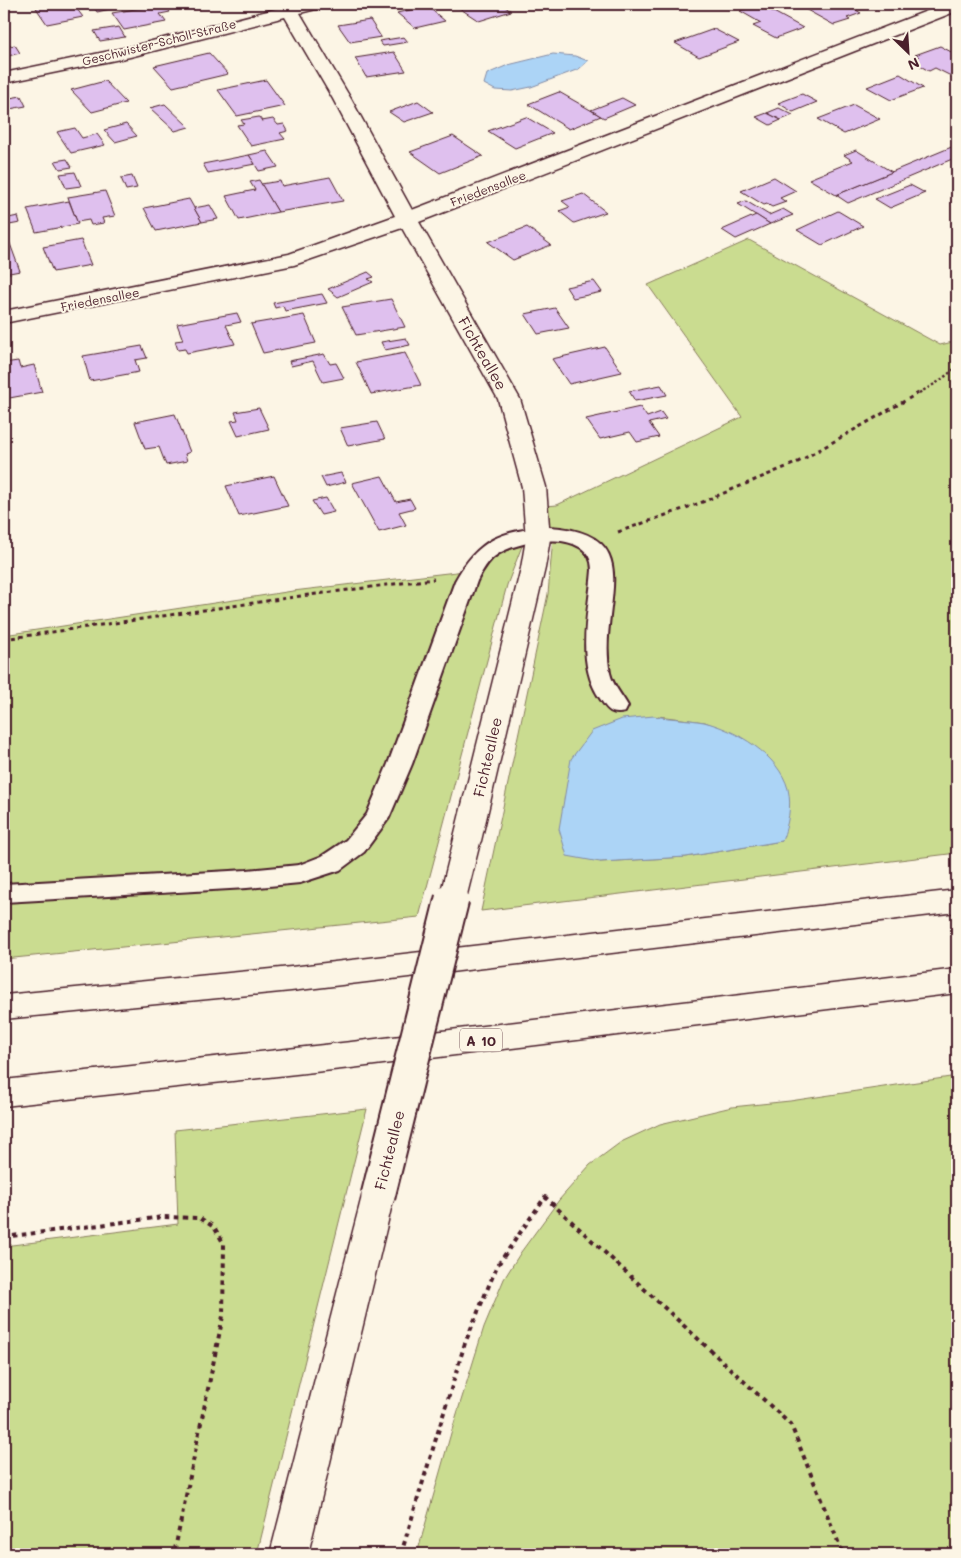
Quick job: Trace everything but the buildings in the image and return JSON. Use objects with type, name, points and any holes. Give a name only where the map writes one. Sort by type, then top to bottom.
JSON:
[{"type":"main road","name":"Geschwister-Scholl-Straße","points":[[4,78],[130,52],[288,7],[314,4]]},
{"type":"main road","name":"Friedensallee","points":[[4,317],[294,259],[407,220],[957,5]]},
{"type":"main road","name":"Fichteallee","points":[[288,7],[342,99],[407,220],[510,399],[534,488],[538,535],[531,576],[467,840],[290,1554]]},
{"type":"main road","points":[[4,1007],[291,979],[957,900]]},
{"type":"main road","name":"A 10","points":[[4,1093],[361,1054],[957,981]]},
{"type":"lane","points":[[4,893],[247,879],[300,874],[331,863],[355,846],[377,818],[400,764],[470,574],[477,560],[492,548],[514,539],[562,534],[587,540],[593,544],[602,556],[600,620],[596,659],[602,685],[617,706]]},
{"type":"path","points":[[587,540],[622,531],[700,504],[798,462],[938,382],[957,367]]},
{"type":"path","points":[[4,639],[301,596],[470,574]]},
{"type":"path","points":[[401,1554],[465,1342],[497,1266],[545,1197],[791,1425],[843,1554]]},
{"type":"path","points":[[4,1237],[163,1217],[200,1218],[214,1227],[224,1244],[225,1276],[222,1316],[174,1554]]},
{"type":"green space","points":[[749,240],[940,345],[957,341],[957,853],[481,911],[548,594],[553,537],[522,546],[507,585],[419,917],[4,959],[4,635],[293,591],[482,569],[488,561],[529,532],[526,508],[557,505],[742,417],[648,285]],"holes":[[[658,716],[705,722],[741,737],[782,841],[686,857],[600,862]]]},
{"type":"green space","points":[[957,1076],[957,1554],[417,1554],[451,1433],[484,1327],[504,1279],[559,1200],[590,1165],[621,1142],[660,1124],[732,1107],[790,1101]]},
{"type":"green space","points":[[367,1109],[257,1554],[4,1554],[4,1246],[178,1224],[175,1130]]},
{"type":"water","points":[[553,54],[575,56],[588,61],[579,69],[531,87],[512,91],[495,90],[484,84],[487,74],[508,65]]},
{"type":"water","points":[[654,716],[698,721],[716,726],[742,738],[766,755],[776,765],[788,789],[789,815],[782,841],[686,857],[600,862],[567,856],[559,829],[571,759],[592,731],[622,719]]}]
